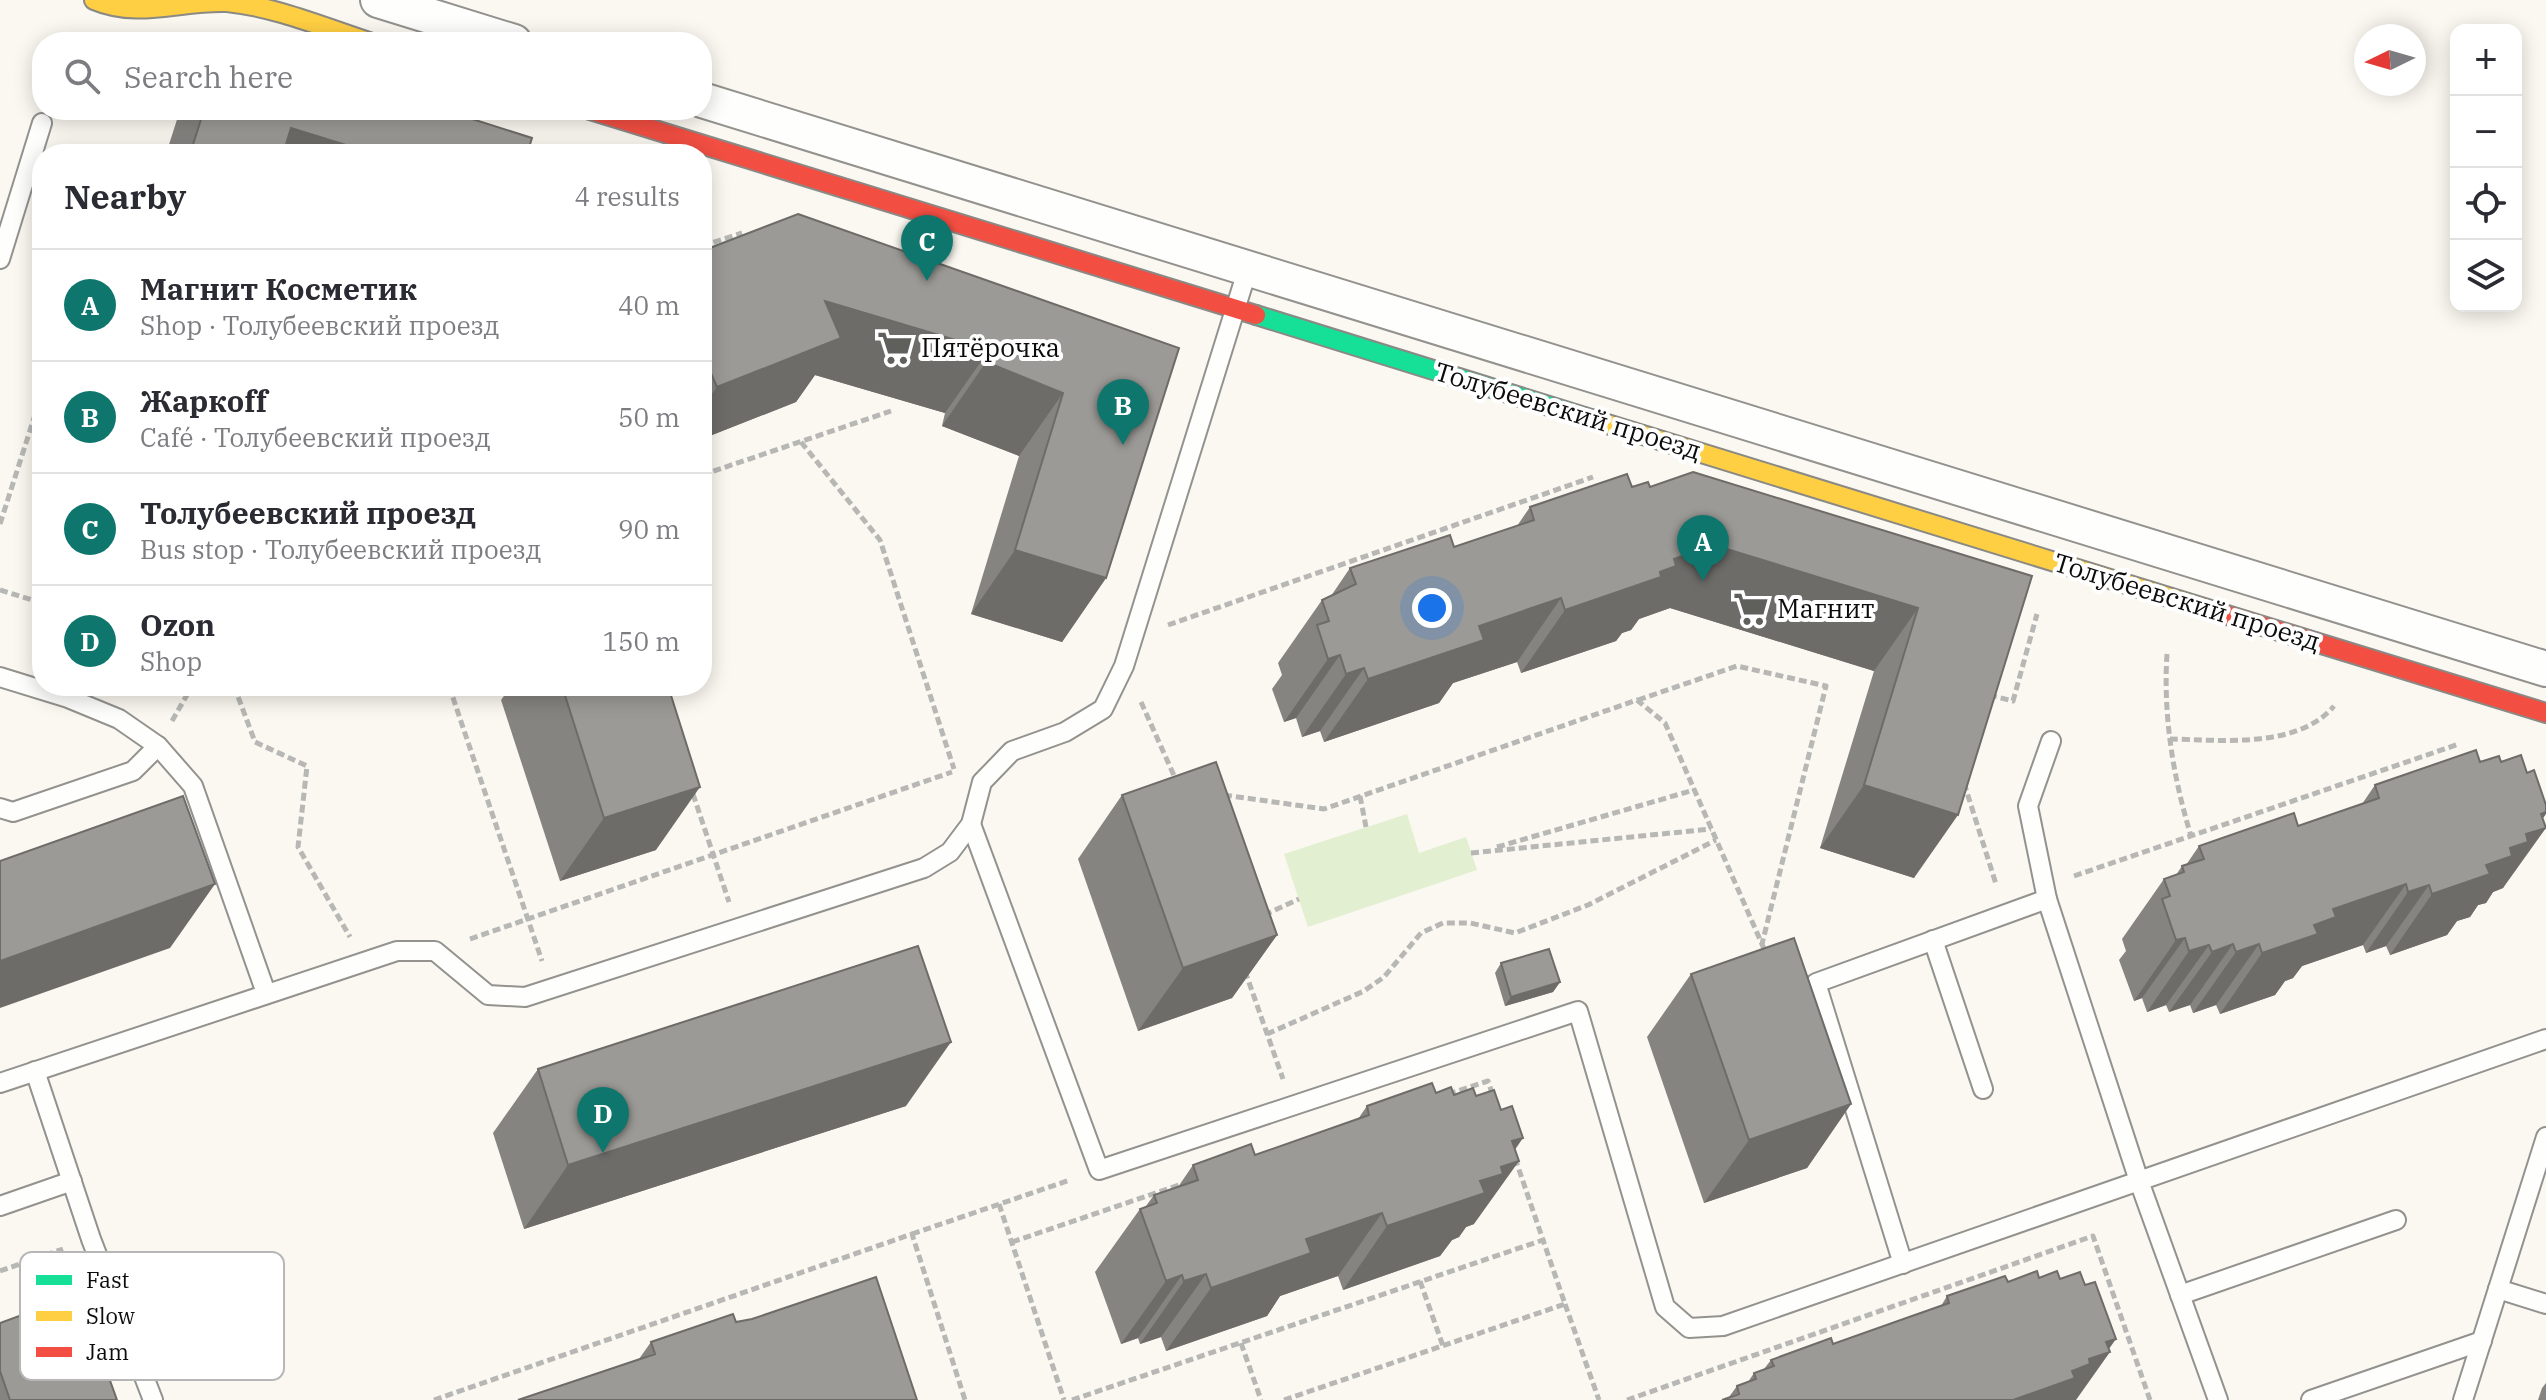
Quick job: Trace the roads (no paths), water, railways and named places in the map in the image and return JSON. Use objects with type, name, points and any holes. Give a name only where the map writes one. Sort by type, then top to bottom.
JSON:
[{"type":"street","points":[[94,0],[115,8],[140,9],[213,0],[236,2],[336,32]]},
{"type":"street","points":[[378,0],[482,32]]},
{"type":"street","name":"Толубеевский проезд","points":[[712,103],[2546,669]]},
{"type":"street","name":"Толубеевский проезд","points":[[622,120],[700,144]]},
{"type":"street","name":"Толубеевский проезд","points":[[712,148],[2546,713]]},
{"type":"lane","points":[[36,144],[42,123]]},
{"type":"lane","points":[[0,259],[32,155]]},
{"type":"lane","points":[[0,1083],[397,951],[435,951],[488,995],[525,997],[924,868],[950,852],[971,824],[982,782],[1012,751],[1065,732],[1103,709],[1124,666],[1248,268]]},
{"type":"lane","points":[[0,677],[32,687]]},
{"type":"lane","points":[[62,696],[119,719],[158,746],[193,786],[266,993]]},
{"type":"lane","points":[[2051,741],[2028,806],[2047,899],[2139,1181],[2218,1400]]},
{"type":"lane","points":[[0,808],[13,812],[133,771],[158,746]]},
{"type":"lane","points":[[971,824],[1099,1170],[1578,1011],[1665,1307],[1689,1328],[1723,1326],[2546,1039]]},
{"type":"lane","points":[[1903,1264],[1816,983],[2047,899]]},
{"type":"lane","points":[[1933,940],[1983,1089]]},
{"type":"lane","points":[[35,1071],[96,1252]]},
{"type":"lane","points":[[2463,1400],[2498,1289],[2539,1186],[2546,1137]]},
{"type":"lane","points":[[0,1206],[72,1181]]},
{"type":"lane","points":[[2180,1295],[2396,1220]]},
{"type":"lane","points":[[2498,1289],[2546,1304]]},
{"type":"lane","points":[[2311,1400],[2482,1341]]},
{"type":"lane","points":[[145,1380],[153,1400]]},
{"type":"place","name":"Толубеевский проезд","points":[[927,281]]},
{"type":"place","name":"Пятёрочка","points":[[895,348]]},
{"type":"place","name":"Жаркoff","points":[[1123,445]]},
{"type":"place","name":"Магнит Косметик","points":[[1703,581]]},
{"type":"place","name":"Магнит","points":[[1751,609]]},
{"type":"place","name":"Ozon","points":[[603,1153]]}]
